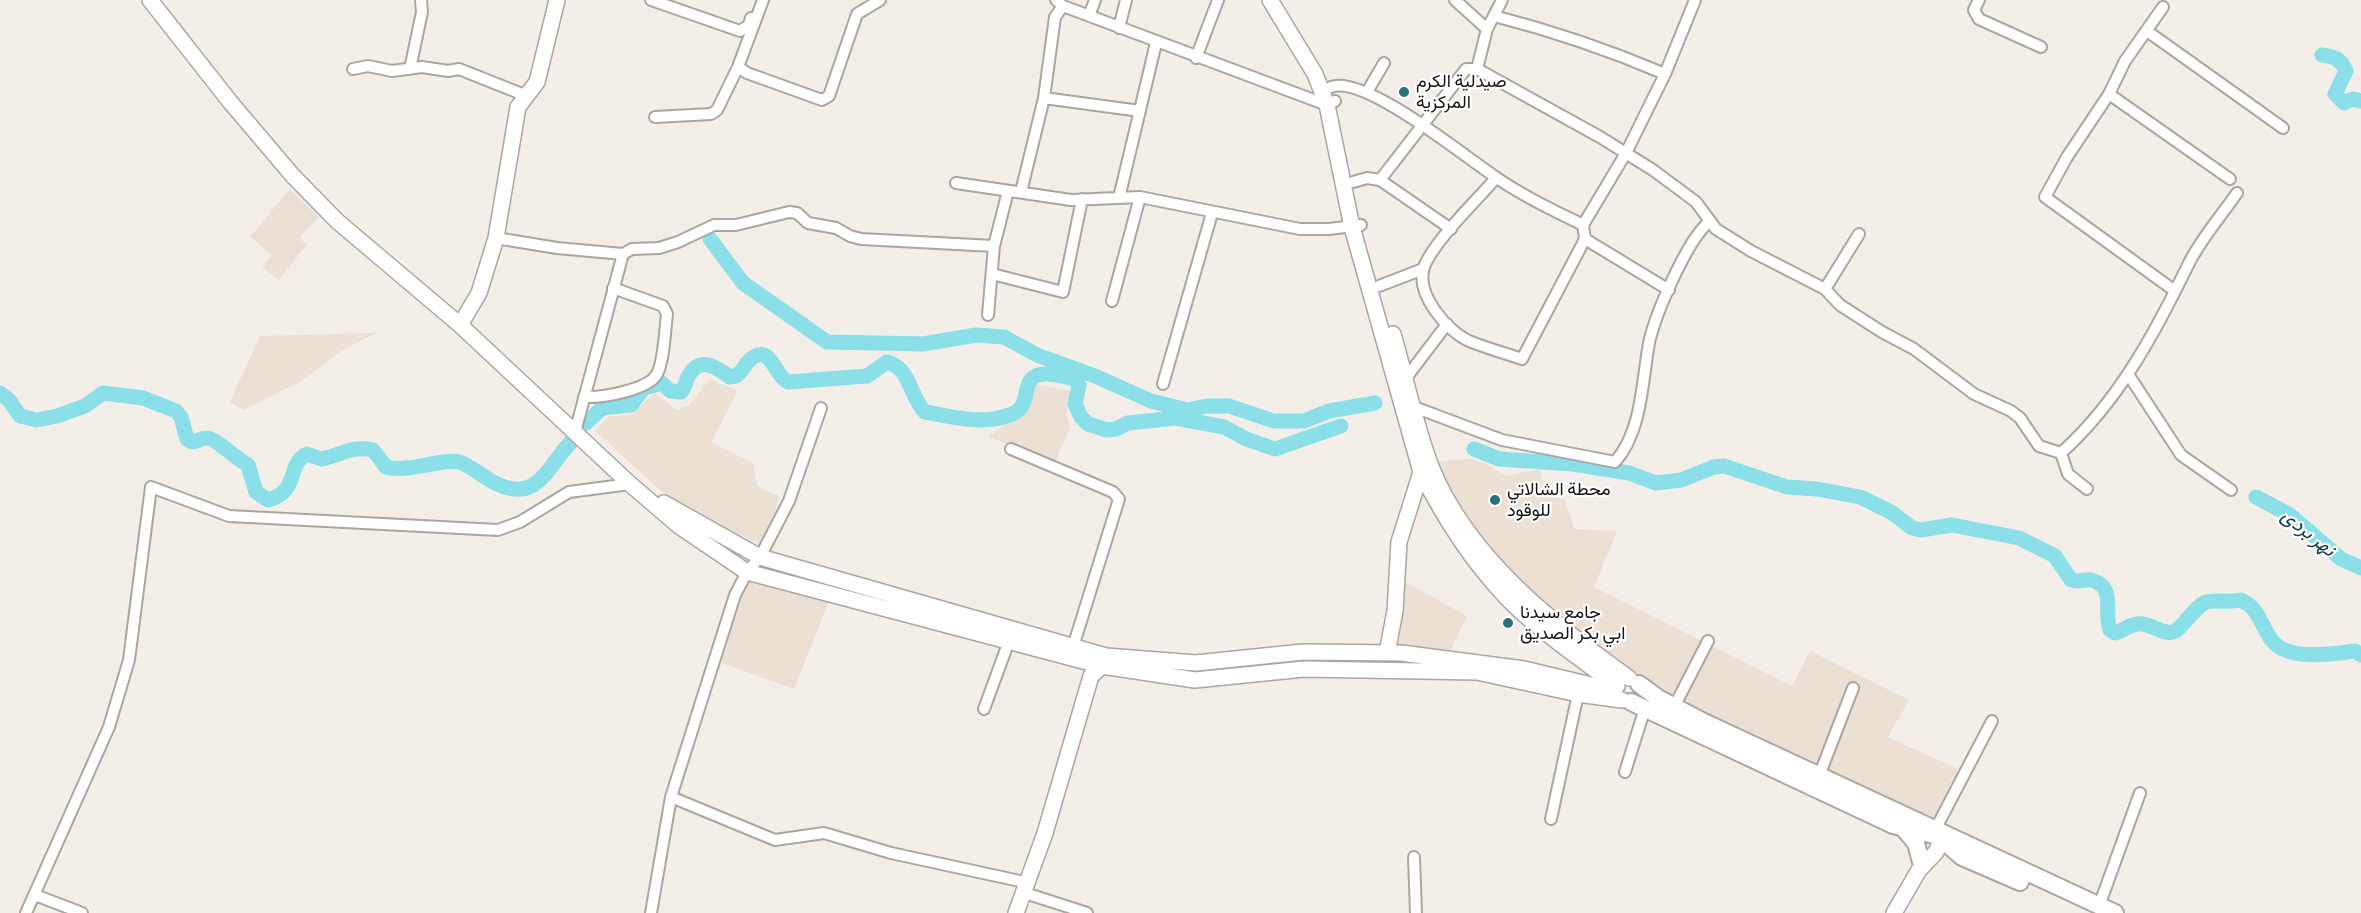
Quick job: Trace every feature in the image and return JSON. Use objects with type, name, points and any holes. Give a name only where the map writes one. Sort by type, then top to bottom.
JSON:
[{"type":"main road","points":[[150,0],[191,55],[293,176],[337,221],[460,325],[630,484],[679,526],[747,572],[1095,662],[1195,680],[1304,669],[1477,672],[1578,694],[1629,693]]},
{"type":"main road","points":[[460,325],[479,293],[496,238],[518,107],[537,82],[558,0]]},
{"type":"main road","points":[[1270,0],[1331,98],[1357,226],[1421,472],[1436,502],[1478,564],[1506,597],[1538,626],[1629,693],[1904,829],[1938,835]]},
{"type":"main road","points":[[1280,0],[1314,52],[1331,98],[1353,182],[1357,226],[1379,286],[1432,468],[1446,498],[1488,557],[1526,597],[1629,693]]},
{"type":"main road","points":[[1387,653],[1395,611],[1399,542],[1421,472]]},
{"type":"main road","points":[[630,484],[760,557],[1073,647],[1095,662],[1196,663],[1304,652],[1387,653],[1486,663],[1629,693],[1674,707],[1819,776],[1984,860],[2095,909],[2115,913]]},
{"type":"main road","points":[[1016,913],[1027,888],[1095,662]]},
{"type":"main road","points":[[1904,829],[1916,843],[1920,866]]},
{"type":"main road","points":[[1894,913],[1938,835]]},
{"type":"street","points":[[410,69],[422,12],[421,0]]},
{"type":"street","points":[[651,0],[740,31],[749,26],[756,0]]},
{"type":"street","points":[[655,117],[711,114],[717,110],[738,66],[763,0]]},
{"type":"street","points":[[738,66],[747,73],[822,100],[829,96],[857,14],[880,0]]},
{"type":"street","points":[[1089,16],[1095,0]]},
{"type":"street","points":[[1119,28],[1126,0]]},
{"type":"street","points":[[1455,0],[1487,29]]},
{"type":"street","points":[[1477,69],[1487,29],[1502,0]]},
{"type":"street","points":[[1423,269],[1424,286],[1428,297],[1447,324],[1468,340],[1521,358],[1585,240],[1583,225],[1626,153],[1665,74],[1695,0]]},
{"type":"street","points":[[1979,0],[1974,10],[1979,19],[2041,46]]},
{"type":"street","points":[[1196,58],[1214,1]]},
{"type":"street","points":[[1021,192],[1044,98],[1055,17],[1060,3],[1196,58],[1331,98],[1346,85],[1367,93],[1424,126],[1496,178],[1583,225]]},
{"type":"street","points":[[2163,7],[2126,61],[2109,94],[2071,150],[2045,196],[2175,291]]},
{"type":"street","points":[[1494,16],[1554,32],[1665,74]]},
{"type":"street","points":[[2146,31],[2283,128]]},
{"type":"street","points":[[1119,198],[1156,43]]},
{"type":"street","points":[[1367,93],[1384,63]]},
{"type":"street","points":[[353,69],[368,66],[392,71],[422,67],[448,71],[459,69],[527,96]]},
{"type":"street","points":[[1380,180],[1466,69],[1477,69],[1626,153],[1696,202],[1716,230],[1751,251],[1825,289],[1840,305],[1914,349],[1974,394],[2011,411],[2026,426],[2039,446],[2061,453]]},
{"type":"street","points":[[2109,94],[2230,179]]},
{"type":"street","points":[[1044,98],[1140,111]]},
{"type":"street","points":[[1353,182],[1367,178],[1380,180],[1451,229]]},
{"type":"street","points":[[1379,286],[1423,269],[1451,229],[1496,178]]},
{"type":"street","points":[[956,183],[1082,199],[1140,197],[1299,229],[1357,226]]},
{"type":"street","points":[[988,315],[994,246],[1008,191]]},
{"type":"street","points":[[2061,453],[2098,414],[2128,374],[2169,307],[2196,252],[2237,193]]},
{"type":"street","points":[[1112,302],[1140,197]]},
{"type":"street","points":[[992,274],[1063,292],[1082,199]]},
{"type":"street","points":[[496,238],[557,248],[622,254],[632,249],[659,248],[714,225],[736,225],[789,212],[797,213],[808,222],[836,228],[850,237],[861,240],[994,246]]},
{"type":"street","points":[[1163,384],[1212,213]]},
{"type":"street","points":[[1414,407],[1502,440],[1615,462],[1625,451],[1628,441],[1647,372],[1648,350],[1653,327],[1697,235],[1709,222]]},
{"type":"street","points":[[1825,289],[1859,234]]},
{"type":"street","points":[[1585,240],[1669,290]]},
{"type":"street","points":[[575,432],[622,254]]},
{"type":"street","points":[[584,398],[605,398],[652,380],[658,372],[667,314],[663,306],[613,288]]},
{"type":"street","points":[[1406,378],[1447,324]]},
{"type":"street","points":[[2128,374],[2181,455],[2231,490]]},
{"type":"street","points":[[651,913],[671,797],[735,595],[747,572],[760,557],[789,501],[821,408]]},
{"type":"street","points":[[1011,450],[1113,492],[1119,499],[1073,647]]},
{"type":"street","points":[[2061,453],[2068,474],[2087,489]]},
{"type":"street","points":[[26,913],[109,727],[129,660],[151,487],[230,516],[498,530],[520,522],[569,492],[630,484]]},
{"type":"street","points":[[984,710],[1009,641]]},
{"type":"street","points":[[1674,707],[1708,641]]},
{"type":"street","points":[[1819,776],[1853,688]]},
{"type":"street","points":[[1625,772],[1629,693]]},
{"type":"street","points":[[1551,819],[1578,694]]},
{"type":"street","points":[[1938,835],[1992,721]]},
{"type":"street","points":[[2095,909],[2140,794]]},
{"type":"street","points":[[671,797],[775,840],[824,833],[1027,888],[1087,913]]},
{"type":"street","points":[[1414,857],[1416,913]]},
{"type":"street","points":[[35,896],[82,913]]},
{"type":"shaded area","points":[[290,189],[319,217],[299,238],[307,245],[279,280],[262,267],[272,255],[250,237]]},
{"type":"shaded area","points":[[376,333],[343,350],[300,382],[243,410],[230,402],[260,336]]},
{"type":"shaded area","points":[[710,379],[738,391],[711,442],[753,463],[757,486],[780,497],[762,545],[690,511],[659,489],[595,431],[607,417],[632,414],[655,393],[677,410],[689,405]]},
{"type":"shaded area","points":[[1034,384],[1071,391],[1066,415],[1070,427],[1056,460],[987,437],[1029,409]]},
{"type":"shaded area","points":[[1471,459],[1488,464],[1505,476],[1540,469],[1545,493],[1565,500],[1574,529],[1617,531],[1594,587],[1792,686],[1810,651],[1909,700],[1888,737],[1958,769],[1933,821],[1673,697],[1577,632],[1529,593],[1496,555],[1450,492],[1437,461]]},
{"type":"shaded area","points":[[764,577],[832,594],[794,689],[722,663],[728,624],[744,584]]},
{"type":"shaded area","points":[[1400,579],[1467,616],[1449,654],[1398,645],[1404,611]]},
{"type":"waterway","points":[[2322,55],[2337,59],[2346,71],[2335,94],[2344,103],[2353,99],[2361,101]]},
{"type":"waterway","points":[[710,239],[743,283],[827,342],[923,344],[976,335],[1004,337],[1037,355],[1095,376],[1151,401],[1188,410],[1206,406],[1229,406],[1274,421],[1304,421],[1329,411],[1375,403]]},
{"type":"waterway","points":[[586,423],[602,408],[631,405],[644,388],[662,383],[670,391],[681,392],[689,375],[694,369],[704,364],[730,377],[736,376],[752,358],[761,355],[766,356],[788,382],[867,376],[887,362],[901,370],[925,412],[958,418],[979,420],[1001,418],[1012,414],[1023,404],[1028,384],[1032,379],[1038,375],[1048,374],[1076,380],[1079,385],[1075,404],[1081,417],[1088,424],[1107,430],[1116,429],[1128,423],[1175,418],[1224,427],[1246,439],[1275,449],[1341,426]]},
{"type":"waterway","points":[[0,393],[9,400],[20,416],[37,420],[85,406],[103,393],[143,398],[176,411],[181,417],[187,439],[192,442],[204,438],[210,439],[248,465],[256,492],[268,500],[285,491],[297,464],[307,454],[321,459],[359,449],[373,450],[386,467],[405,468],[459,462],[495,483],[522,489],[541,479],[573,440]]},
{"type":"waterway","points":[[1474,449],[1499,459],[1573,464],[1629,473],[1656,483],[1681,480],[1714,467],[1724,466],[1787,487],[1817,489],[1860,497],[1891,512],[1912,528],[1921,530],[1952,525],[2019,538],[2055,556],[2071,580],[2091,580],[2104,588],[2108,601],[2108,623],[2110,630],[2115,633],[2142,624],[2164,632],[2173,632],[2204,603],[2241,600],[2256,612],[2271,639],[2287,651],[2310,655],[2355,651],[2361,655]]},
{"type":"waterway","name":"نهر بردى","points":[[2256,497],[2290,515],[2341,559],[2361,568]]},
{"type":"place","name":"صيدلية الكرم المركزية","points":[[1404,92]]},
{"type":"place","name":"محطة الشالاتي للوقود","points":[[1495,500]]},
{"type":"place","name":"جامع سيدنا ابي بكر الصديق","points":[[1508,623]]}]
